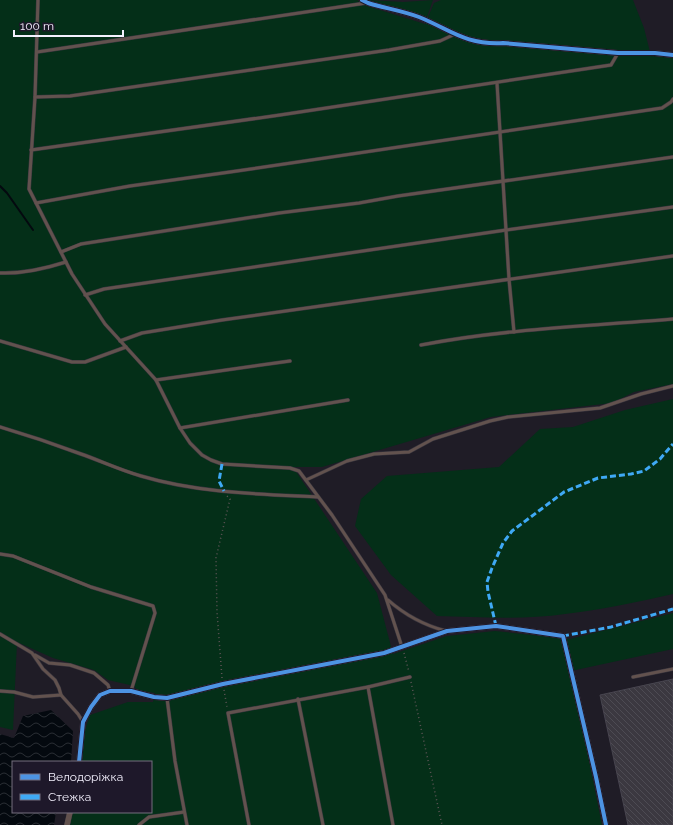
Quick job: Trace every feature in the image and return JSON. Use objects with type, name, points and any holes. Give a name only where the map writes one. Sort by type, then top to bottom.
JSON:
[{"type":"street","points":[[365,2],[416,16],[453,35],[472,41],[489,44],[503,43],[618,53],[655,53],[673,55]]},
{"type":"street","points":[[79,761],[83,722],[91,707],[100,696],[110,690],[131,691],[167,698],[223,684],[360,659],[384,653],[447,631],[496,626],[563,636],[606,825]]},
{"type":"street","points":[[67,825],[70,813]]},
{"type":"lane","points":[[38,0],[35,97],[29,189],[66,262],[85,295],[105,324],[156,380],[180,428],[190,443],[202,455],[222,464],[290,468],[299,471],[332,515],[386,599],[402,647]]},
{"type":"lane","points":[[36,52],[365,2]]},
{"type":"lane","points":[[35,97],[70,96],[381,51],[440,41],[453,35]]},
{"type":"lane","points":[[31,150],[280,115],[611,65],[618,53]]},
{"type":"lane","points":[[497,83],[509,279],[514,332]]},
{"type":"lane","points":[[36,203],[130,186],[662,108],[673,99]]},
{"type":"lane","points":[[61,252],[81,244],[279,213],[359,203],[398,196],[673,157]]},
{"type":"lane","points":[[85,295],[104,289],[506,230],[673,208]]},
{"type":"lane","points":[[120,341],[142,333],[673,256]]},
{"type":"lane","points":[[0,273],[15,274],[41,270],[66,262]]},
{"type":"lane","points":[[421,345],[460,337],[673,319]]},
{"type":"lane","points":[[0,341],[72,362],[85,362],[126,347]]},
{"type":"lane","points":[[156,380],[290,361]]},
{"type":"lane","points":[[306,480],[347,461],[374,454],[410,452],[433,439],[490,421],[600,408],[641,394],[673,386]]},
{"type":"lane","points":[[180,428],[348,400]]},
{"type":"lane","points":[[0,427],[141,476],[208,490],[318,497]]},
{"type":"lane","points":[[0,554],[12,556],[91,587],[153,606],[155,613],[131,691]]},
{"type":"lane","points":[[386,599],[398,609],[420,622],[431,627],[447,631]]},
{"type":"lane","points":[[0,634],[49,663],[70,665],[94,673],[108,685],[110,690]]},
{"type":"lane","points":[[32,653],[43,669],[55,680],[61,695],[83,722]]},
{"type":"lane","points":[[633,677],[673,669]]},
{"type":"lane","points":[[249,825],[228,713],[410,678]]},
{"type":"lane","points":[[368,687],[393,825]]},
{"type":"lane","points":[[0,691],[14,692],[33,697],[61,695]]},
{"type":"lane","points":[[167,698],[175,761],[187,825]]},
{"type":"lane","points":[[298,699],[323,825]]},
{"type":"lane","points":[[139,825],[149,817],[184,812]]},
{"type":"path","points":[[224,491],[230,499],[216,558],[217,612],[223,684],[228,713]]},
{"type":"path","points":[[402,647],[442,825]]},
{"type":"green space","points":[[0,0],[357,0],[367,6],[425,24],[434,3],[441,0],[633,0],[644,28],[651,56],[673,58],[673,384],[634,392],[612,403],[491,417],[322,467],[293,467],[377,593],[393,654],[447,636],[495,631],[570,639],[673,613],[673,649],[571,671],[602,825],[70,825],[73,813],[152,813],[152,761],[82,761],[85,730],[90,715],[128,702],[153,702],[155,693],[137,690],[134,686],[108,680],[94,670],[53,658],[17,642],[13,730],[0,727]]},
{"type":"green space","points":[[368,0],[403,2],[433,0],[427,17]]},
{"type":"green space","points":[[673,399],[673,594],[606,608],[549,616],[501,618],[437,616],[391,575],[355,526],[361,499],[387,476],[499,467],[540,429],[573,427],[625,410]]},
{"type":"water","points":[[51,710],[73,731],[71,761],[12,761],[12,813],[56,813],[54,825],[0,825],[0,734],[14,738],[23,716]]},
{"type":"building","points":[[673,679],[673,825],[628,825],[600,695]]},
{"type":"waterway","points":[[0,186],[7,193],[33,230]]},
{"type":"marked path","points":[[496,626],[487,582],[503,543],[512,531],[564,492],[598,478],[644,471],[660,459],[673,444]]},
{"type":"marked path","points":[[222,464],[219,481],[224,491]]},
{"type":"marked path","points":[[563,636],[611,627],[673,609]]},
{"type":"cycle path","points":[[362,0],[419,17],[459,36],[478,42],[618,53],[655,53],[673,55]]},
{"type":"cycle path","points":[[79,761],[83,722],[91,707],[100,695],[110,691],[131,691],[154,697],[167,698],[223,684],[384,653],[447,631],[496,626],[563,636],[606,825]]}]
